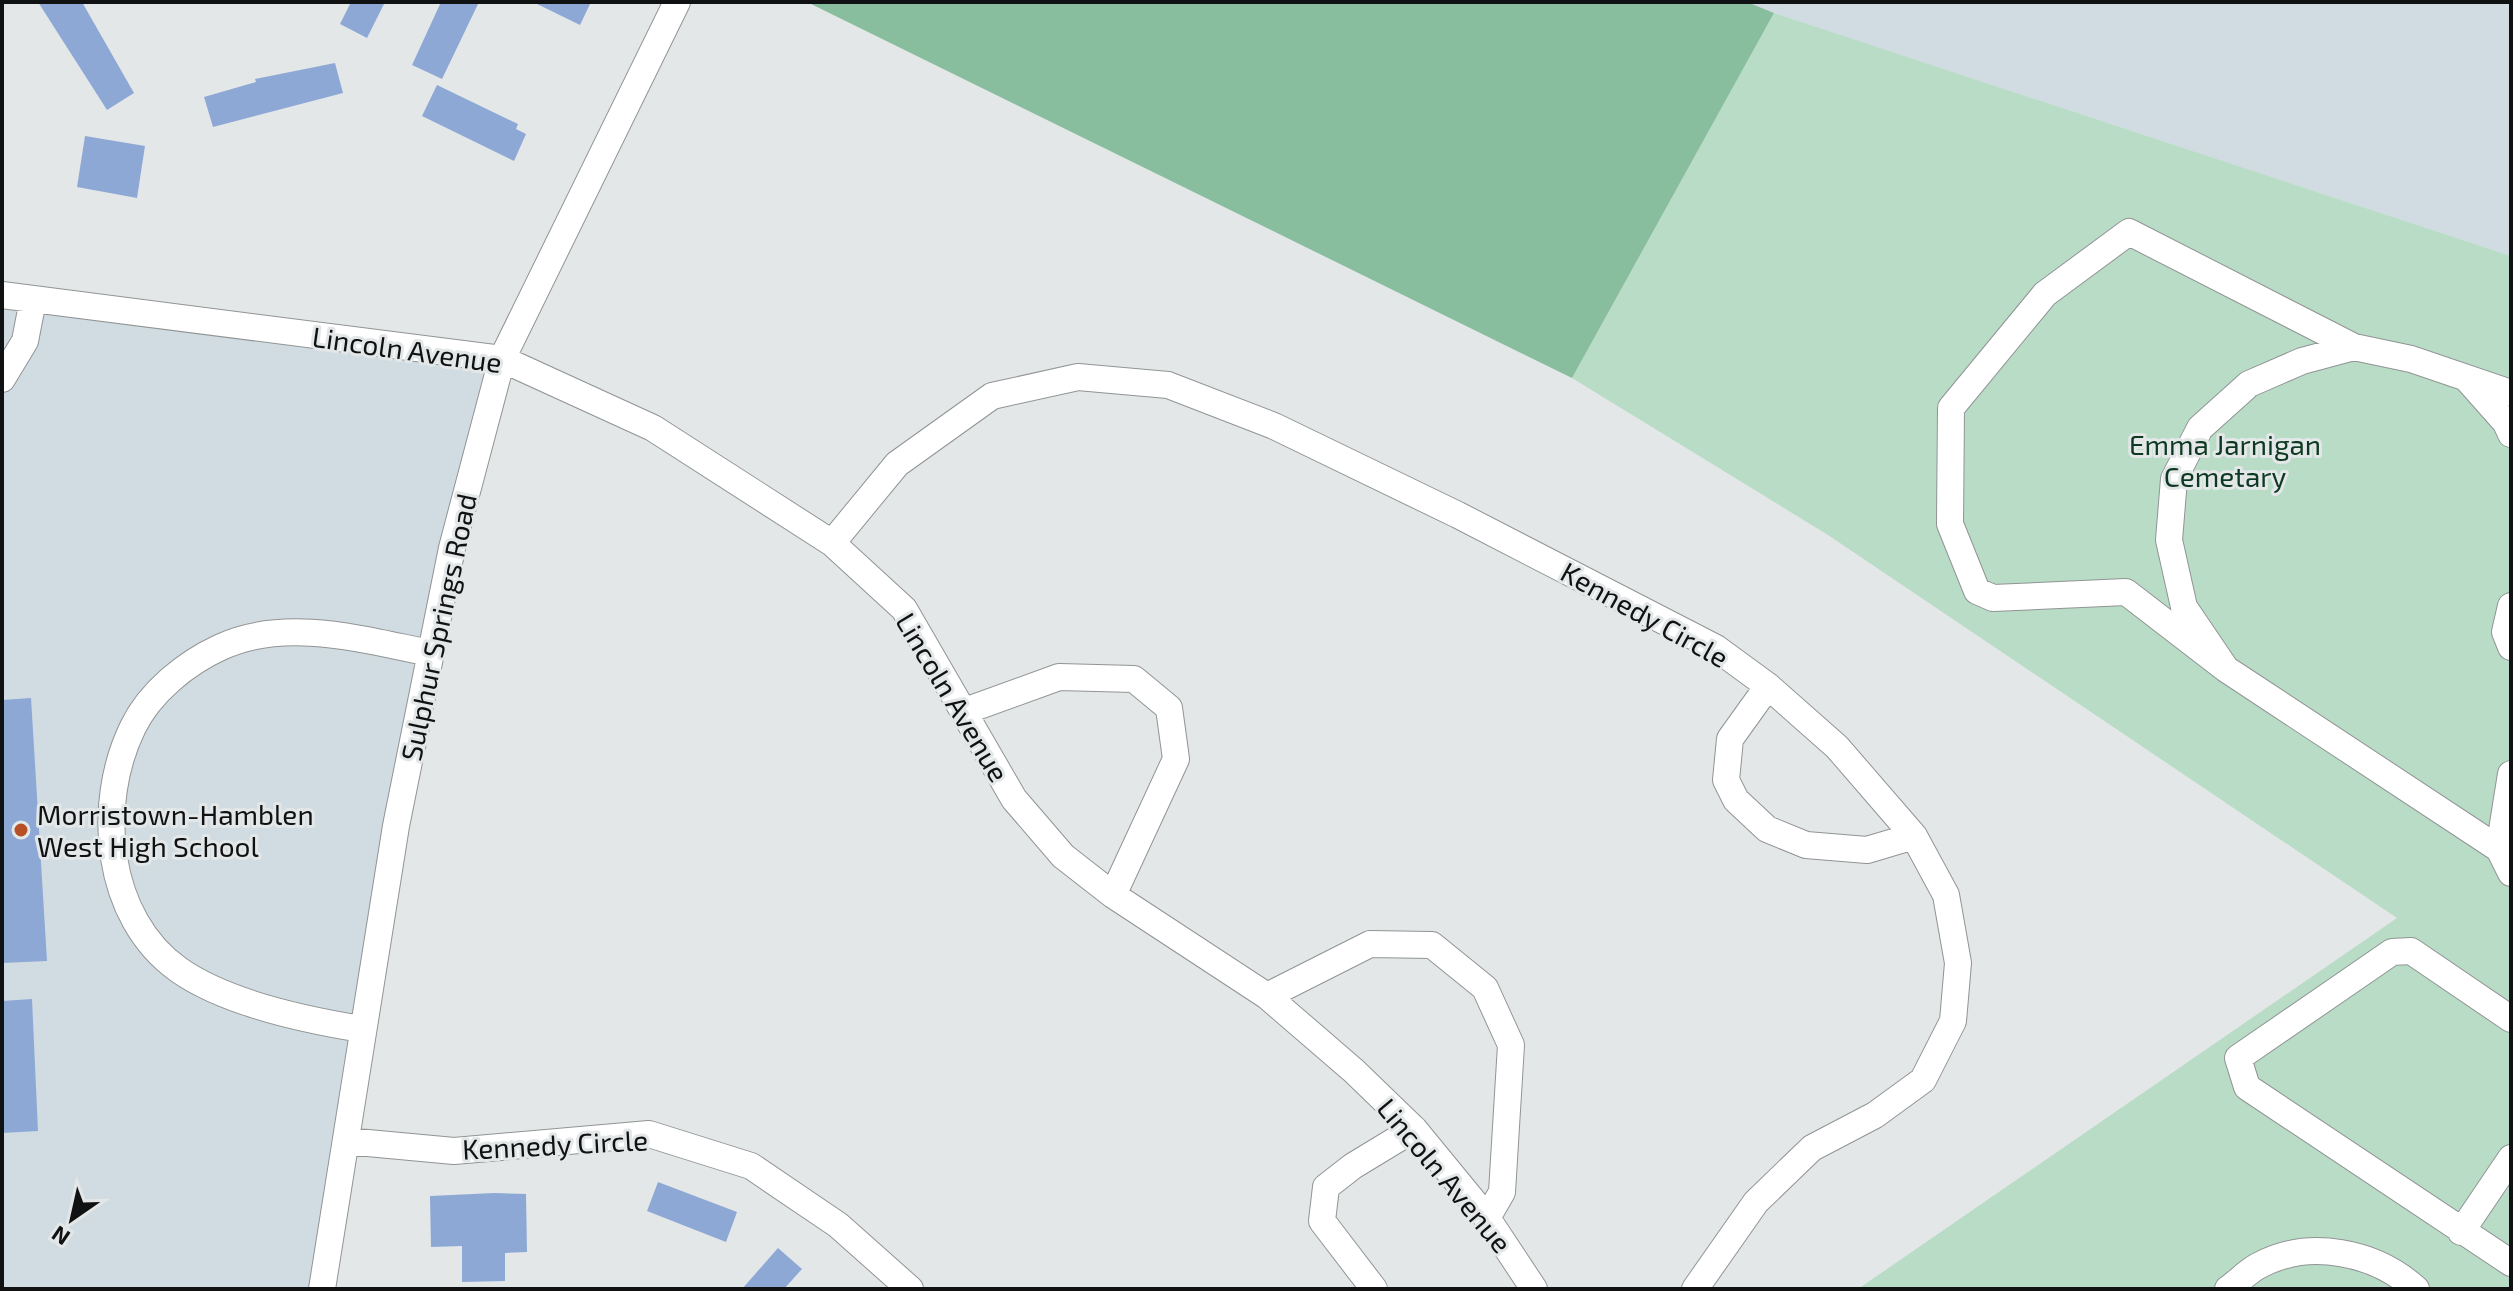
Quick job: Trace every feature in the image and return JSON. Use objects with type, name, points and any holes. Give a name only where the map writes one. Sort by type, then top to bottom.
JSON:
[{"type":"street","name":"Sulphur Springs Road","points":[[322,1289],[362,1029],[430,653],[452,548],[502,359],[677,2]]},
{"type":"street","points":[[2511,393],[2411,359],[2354,347],[2129,232],[2045,294],[1951,408],[1950,524],[1977,591],[1993,598],[2126,592],[2226,669],[2499,849],[2511,873]]},
{"type":"street","name":"Lincoln Avenue","points":[[2,295],[502,359],[653,428],[832,543],[904,609],[1014,799],[1063,856],[1113,895],[1267,996],[1354,1071],[1414,1129],[1487,1218],[1534,1289]]},
{"type":"street","points":[[2,379],[25,341],[33,300]]},
{"type":"street","points":[[2226,669],[2184,607],[2169,540],[2174,479],[2200,428],[2249,384],[2302,361],[2354,347]]},
{"type":"street","name":"Kennedy Circle","points":[[832,543],[897,464],[992,396],[1078,377],[1168,385],[1274,426],[1458,515],[1716,648],[1768,686],[1837,747],[1914,836],[1946,895],[1958,963],[1953,1021],[1923,1080],[1875,1115],[1812,1148],[1756,1202],[1695,1289]]},
{"type":"street","points":[[2467,379],[2506,423],[2511,434]]},
{"type":"street","points":[[2511,606],[2505,632],[2511,647]]},
{"type":"street","points":[[362,1029],[324,1023],[220,992],[178,970],[156,949],[131,919],[111,846],[119,763],[133,726],[151,700],[179,672],[223,646],[284,632],[324,632],[430,653]]},
{"type":"street","points":[[965,711],[1059,677],[1134,679],[1169,708],[1176,759],[1113,895]]},
{"type":"street","points":[[1768,686],[1730,739],[1726,780],[1736,800],[1767,829],[1806,845],[1867,850],[1914,836]]},
{"type":"street","points":[[2499,849],[2511,774]]},
{"type":"street","points":[[1267,996],[1370,944],[1432,945],[1485,988],[1511,1045],[1502,1192],[1487,1218]]},
{"type":"street","points":[[2511,1019],[2411,951],[2392,952],[2238,1058],[2247,1087],[2511,1263]]},
{"type":"street","points":[[1374,1289],[1322,1221],[1326,1187],[1353,1166],[1414,1129]]},
{"type":"street","name":"Kennedy Circle","points":[[346,1141],[454,1151],[649,1134],[751,1166],[838,1225],[910,1289]]},
{"type":"street","points":[[2461,1232],[2511,1158]]},
{"type":"street","points":[[2228,1289],[2259,1265],[2305,1252],[2353,1254],[2398,1272],[2416,1289]]},
{"type":"shaded area","points":[[1747,2],[2511,2],[2511,256],[1774,13]]},
{"type":"shaded area","name":"Morristown-Hamblen West High School","points":[[2,295],[502,359],[452,548],[322,1289],[2,1289]]},
{"type":"green space","points":[[807,2],[1747,2],[1774,13],[1572,378]]},
{"type":"green space","name":"Emma Jarnigan Cemetary","points":[[1774,13],[2511,256],[2511,1289],[1858,1289],[2397,918],[1828,535],[1572,378]]},
{"type":"building","points":[[38,2],[82,2],[134,93],[107,110]]},
{"type":"building","points":[[351,2],[385,2],[367,38],[340,24]]},
{"type":"building","points":[[441,2],[479,2],[442,79],[412,65]]},
{"type":"building","points":[[533,2],[591,2],[580,25]]},
{"type":"building","points":[[335,63],[343,93],[213,127],[204,97],[256,82],[255,79]]},
{"type":"building","points":[[437,85],[518,124],[516,129],[526,134],[514,161],[422,116]]},
{"type":"building","points":[[85,136],[145,146],[137,198],[77,187]]},
{"type":"building","name":"Morristown-Hamblen West High School","points":[[31,698],[47,961],[2,963],[2,700]]},
{"type":"building","points":[[32,999],[38,1131],[2,1133],[2,1001]]},
{"type":"building","points":[[658,1182],[737,1212],[726,1242],[647,1211]]},
{"type":"building","points":[[526,1194],[527,1252],[505,1253],[505,1281],[462,1282],[462,1246],[431,1247],[430,1196]]},
{"type":"building","points":[[778,1248],[802,1269],[784,1289],[742,1289]]},
{"type":"place","name":"Morristown-Hamblen West High School","points":[[21,830]]}]
